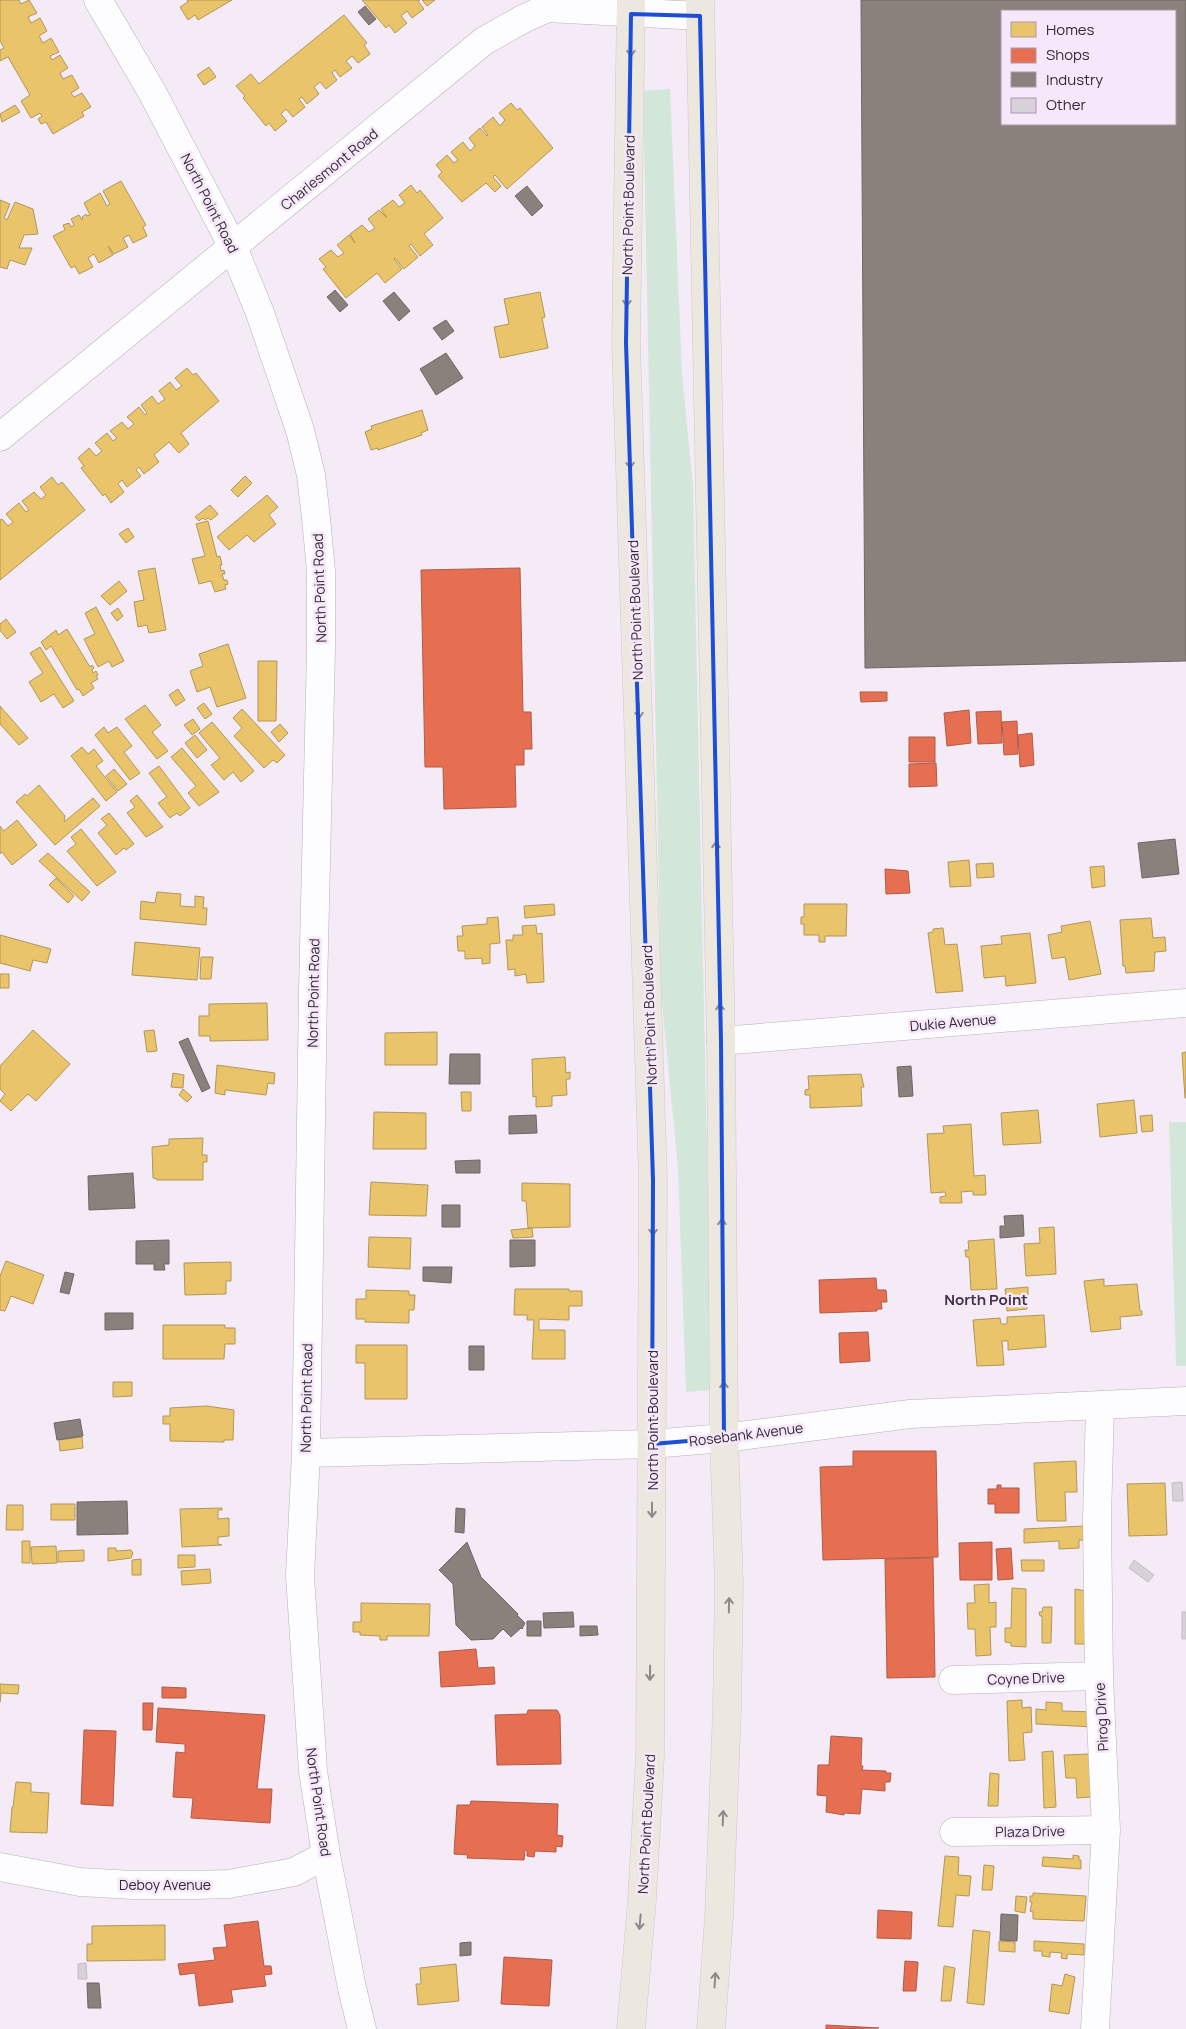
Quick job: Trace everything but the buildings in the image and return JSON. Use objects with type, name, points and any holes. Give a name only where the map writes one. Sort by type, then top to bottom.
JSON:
[{"type":"main road","name":"North Point Boulevard","points":[[631,7],[626,343],[653,1180],[650,1756],[642,1900],[631,2029]]},
{"type":"main road","points":[[700,8],[721,1041],[724,1438],[729,1584],[727,1709],[719,1917],[711,2029]]},
{"type":"street","name":"North Point Road","points":[[98,0],[152,92],[233,247],[263,322],[300,430],[311,475],[321,571],[321,649],[312,1010],[306,1453],[300,1576],[313,1771],[326,1855],[362,2029]]},
{"type":"street","name":"Charlesmont Road","points":[[0,437],[484,41],[547,4],[700,8]]},
{"type":"street","name":"Dukie Avenue","points":[[721,1041],[1186,1003]]},
{"type":"street","name":"Rosebank Avenue","points":[[306,1453],[570,1448],[652,1444],[724,1438],[910,1414],[1186,1401]]},
{"type":"street","name":"Pirog Drive","points":[[1094,2029],[1106,1830],[1099,1676],[1097,1520],[1100,1405]]},
{"type":"street","name":"Coyne Drive","points":[[953,1680],[1099,1676]]},
{"type":"street","name":"Plaza Drive","points":[[954,1832],[1106,1830]]},
{"type":"street","name":"Deboy Avenue","points":[[0,1867],[80,1882],[133,1885],[229,1884],[294,1872],[326,1855]]},
{"type":"highlighted area","points":[[631,14],[700,16],[721,1041],[724,1438],[652,1444],[653,1180],[626,343]]},
{"type":"green space","points":[[670,89],[682,373],[693,487],[712,1390],[686,1392],[678,1168],[661,992],[643,91]]},
{"type":"green space","points":[[1169,1122],[1186,1122],[1186,1366],[1176,1366]]},
{"type":"district","name":"North Point","points":[[986,1299]]}]
